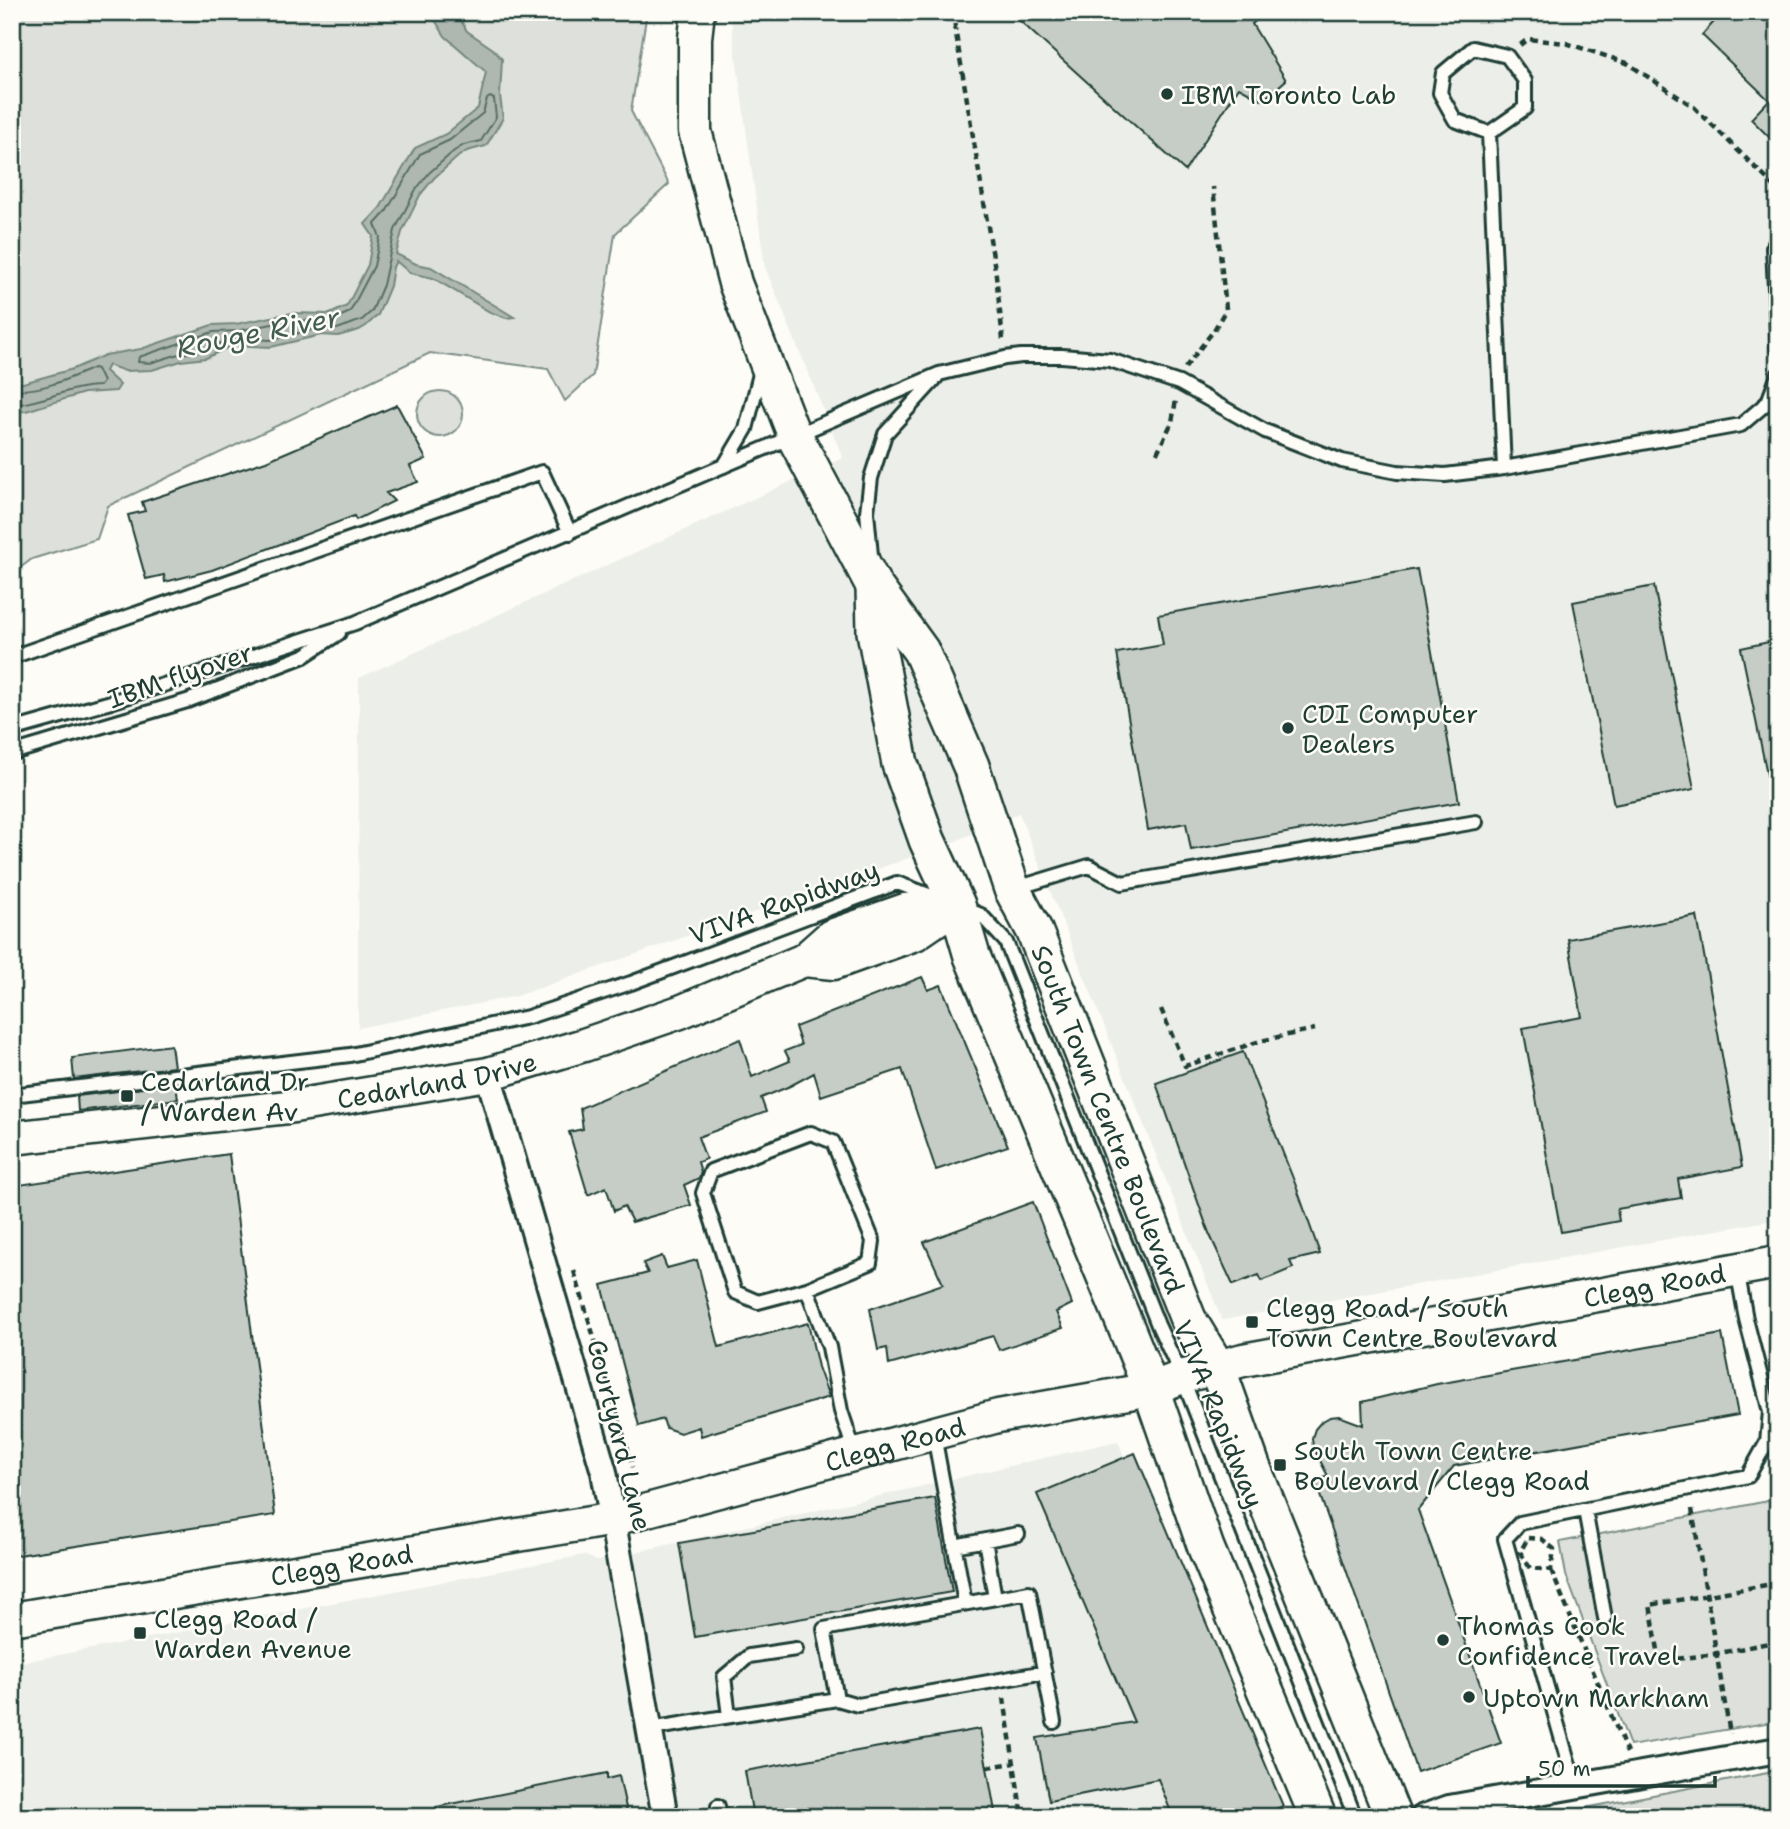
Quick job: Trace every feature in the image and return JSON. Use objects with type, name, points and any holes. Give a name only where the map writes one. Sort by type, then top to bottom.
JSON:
[{"type":"main road","name":"South Town Centre Boulevard","points":[[794,435],[874,586],[921,650],[971,766],[1012,889],[1034,930],[1188,1319],[1217,1367],[1252,1466],[1393,1817]]},
{"type":"main road","points":[[874,586],[876,632],[900,764],[918,815],[957,905],[972,956],[1167,1383],[1206,1548],[1318,1817]]},
{"type":"main road","points":[[893,725],[917,708],[942,702]]},
{"type":"main road","name":"Cedarland Drive","points":[[957,905],[1012,889]]},
{"type":"street","points":[[698,12],[695,38],[695,131],[735,283],[794,435]]},
{"type":"street","name":"Cedarland Drive","points":[[12,1138],[288,1107],[488,1074],[680,1012],[804,960],[831,936],[905,910],[957,905]]},
{"type":"street","name":"Courtyard Lane","points":[[488,1074],[604,1472],[666,1817]]},
{"type":"street","name":"Clegg Road","points":[[12,1619],[614,1519],[998,1416],[1167,1383],[1217,1367],[1270,1355],[1778,1262]]},
{"type":"street","points":[[1424,1817],[1449,1808],[1778,1750]]},
{"type":"lane","points":[[1473,48],[1507,55],[1525,82],[1525,108],[1489,132],[1455,120],[1440,93],[1443,73],[1473,48]]},
{"type":"lane","points":[[1489,132],[1504,468]]},
{"type":"lane","points":[[1778,237],[1773,248],[1778,350]]},
{"type":"lane","points":[[12,730],[111,702],[355,623],[939,374],[1004,358],[1062,356],[1110,360],[1179,383],[1265,432],[1342,461],[1398,471],[1444,475],[1504,468],[1741,425],[1768,402],[1778,375]]},
{"type":"lane","points":[[724,466],[746,429],[764,359]]},
{"type":"lane","points":[[874,586],[867,512],[871,478],[885,434],[939,374]]},
{"type":"lane","points":[[12,657],[542,472],[570,533]]},
{"type":"lane","name":"IBM flyover","points":[[12,753],[187,701],[304,656],[355,623]]},
{"type":"lane","points":[[1012,889],[1048,876],[1089,866],[1122,883],[1476,822]]},
{"type":"lane","name":"VIVA Rapidway","points":[[12,1095],[351,1055],[528,1017],[631,983],[897,883],[957,905]]},
{"type":"lane","points":[[811,1133],[832,1142],[873,1241],[870,1263],[807,1289],[758,1302],[735,1292],[703,1193],[711,1171],[811,1133]]},
{"type":"lane","points":[[1575,1786],[1505,1539],[1520,1523],[1748,1476],[1767,1442],[1770,1412],[1746,1319],[1737,1269]]},
{"type":"lane","points":[[807,1289],[829,1347],[841,1411],[855,1454]]},
{"type":"lane","name":"VIVA Rapidway","points":[[1167,1383],[1356,1817]]},
{"type":"lane","points":[[934,1433],[965,1603]]},
{"type":"lane","points":[[1585,1510],[1605,1618]]},
{"type":"lane","points":[[954,1546],[1018,1534]]},
{"type":"lane","points":[[985,1540],[995,1598]]},
{"type":"lane","points":[[837,1699],[824,1629],[1029,1592],[1054,1722]]},
{"type":"lane","points":[[729,1716],[724,1677],[749,1656],[796,1649]]},
{"type":"lane","points":[[650,1729],[837,1699],[858,1706],[1045,1672]]},
{"type":"path","points":[[954,12],[996,275],[1004,358]]},
{"type":"path","points":[[1507,55],[1528,39],[1566,44],[1627,63],[1694,107],[1778,190]]},
{"type":"path","points":[[1157,453],[1172,422],[1179,383],[1188,364],[1226,309],[1213,187]]},
{"type":"path","points":[[1161,1009],[1185,1066],[1260,1041],[1315,1029]]},
{"type":"path","points":[[572,1267],[633,1468]]},
{"type":"path","points":[[1772,1489],[1778,1521]]},
{"type":"path","points":[[1692,1508],[1730,1734]]},
{"type":"path","points":[[1551,1570],[1530,1567],[1520,1552],[1528,1538],[1542,1539],[1554,1549],[1551,1570],[1627,1753]]},
{"type":"path","points":[[1778,1583],[1650,1605],[1660,1661],[1715,1654],[1778,1641]]},
{"type":"path","points":[[1001,1680],[1020,1803],[1026,1817]]},
{"type":"path","points":[[987,1767],[1014,1763]]},
{"type":"shaded area","points":[[12,12],[647,12],[631,111],[669,184],[615,234],[593,375],[565,401],[548,369],[430,353],[108,506],[97,539],[32,559],[12,574]]},
{"type":"shaded area","points":[[730,12],[1778,12],[1778,1219],[1222,1320],[1019,813],[951,843],[517,996],[358,1028],[359,678],[843,458],[765,267]]},
{"type":"shaded area","points":[[440,391],[456,398],[463,414],[456,430],[440,437],[424,430],[417,414],[424,398]]},
{"type":"shaded area","points":[[1118,1441],[1265,1817],[12,1817],[12,1664],[584,1555],[597,1561]]},
{"type":"shaded area","points":[[1778,1499],[1778,1721],[1630,1746],[1566,1575],[1560,1542]]},
{"type":"shaded area","points":[[1778,1771],[1778,1817],[1538,1817]]},
{"type":"water","name":"Rouge River","points":[[430,12],[456,12],[467,31],[493,49],[502,59],[500,96],[503,118],[486,146],[459,156],[434,178],[420,195],[402,232],[396,254],[416,264],[431,267],[514,317],[506,318],[490,312],[433,278],[410,273],[396,261],[390,286],[378,315],[359,330],[338,336],[321,335],[271,347],[233,345],[206,358],[181,361],[152,370],[125,371],[108,365],[105,371],[120,385],[116,391],[84,393],[26,411],[12,412],[12,382],[23,383],[73,369],[105,355],[141,349],[212,325],[236,324],[292,313],[330,314],[347,306],[368,265],[373,236],[365,224],[380,208],[415,148],[446,134],[478,108],[486,72],[445,36]]},
{"type":"building","name":"IBM Toronto Lab","points":[[1010,12],[1266,12],[1252,24],[1286,80],[1263,100],[1239,87],[1185,171]]},
{"type":"building","points":[[1723,12],[1778,12],[1778,146],[1751,119],[1769,100],[1702,35]]},
{"type":"building","points":[[397,405],[426,459],[410,466],[418,482],[386,493],[394,501],[356,520],[354,516],[212,570],[165,582],[164,575],[146,579],[128,515],[145,511],[142,502],[266,461]]},
{"type":"building","name":"CDI Computer Dealers","points":[[1417,569],[1459,802],[1191,850],[1186,823],[1148,830],[1117,653],[1163,645],[1158,615]]},
{"type":"building","points":[[1654,586],[1694,789],[1614,805],[1573,602]]},
{"type":"building","points":[[1778,640],[1778,783],[1769,784],[1741,648]]},
{"type":"building","points":[[1697,916],[1742,1167],[1678,1179],[1681,1198],[1617,1209],[1619,1221],[1561,1232],[1523,1028],[1582,1017],[1568,939]]},
{"type":"building","points":[[922,977],[928,990],[941,985],[1008,1146],[936,1170],[902,1069],[821,1096],[814,1073],[761,1098],[766,1112],[698,1137],[706,1159],[698,1162],[701,1172],[699,1178],[684,1185],[691,1205],[632,1222],[624,1206],[614,1211],[606,1187],[588,1195],[569,1132],[583,1129],[580,1108],[740,1039],[752,1077],[790,1061],[785,1051],[801,1045],[795,1027]]},
{"type":"building","points":[[171,1045],[174,1067],[74,1079],[72,1058]]},
{"type":"building","points":[[1243,1052],[1320,1254],[1290,1261],[1293,1268],[1262,1281],[1259,1275],[1233,1285],[1209,1233],[1156,1083]]},
{"type":"building","name":"Cedarland Dr / Warden Av","points":[[176,1084],[178,1099],[78,1111],[77,1096]]},
{"type":"building","points":[[229,1154],[275,1515],[12,1556],[12,1186]]},
{"type":"building","points":[[1033,1202],[1072,1304],[1056,1312],[1063,1328],[999,1350],[993,1336],[889,1365],[887,1348],[878,1350],[870,1309],[943,1284],[924,1242]]},
{"type":"building","points":[[662,1256],[667,1268],[697,1260],[719,1347],[808,1323],[818,1367],[829,1397],[701,1436],[699,1427],[680,1433],[666,1428],[663,1419],[639,1426],[602,1285],[648,1273],[643,1263]]},
{"type":"building","points":[[1722,1334],[1738,1415],[1454,1466],[1418,1510],[1501,1743],[1417,1772],[1315,1481],[1328,1476],[1313,1447],[1315,1429],[1330,1417],[1339,1416],[1363,1425],[1362,1402],[1437,1384]]},
{"type":"building","points":[[1135,1453],[1283,1806],[1257,1817],[1173,1817],[1158,1779],[1049,1801],[1037,1738],[1134,1722],[1037,1494]]},
{"type":"building","points":[[935,1498],[952,1592],[695,1637],[679,1543]]},
{"type":"building","points":[[980,1729],[996,1817],[753,1817],[745,1771]]},
{"type":"building","points":[[607,1773],[607,1779],[619,1776],[628,1817],[437,1817],[436,1807]]},
{"type":"place","name":"IBM Toronto Lab","points":[[1167,94]]},
{"type":"place","name":"CDI Computer Dealers","points":[[1288,728]]},
{"type":"place","name":"Cedarland Dr / Warden Av","points":[[127,1096]]},
{"type":"place","name":"Clegg Road / South Town Centre Boulevard","points":[[1252,1322]]},
{"type":"place","name":"South Town Centre Boulevard / Clegg Road","points":[[1280,1465]]},
{"type":"place","name":"Clegg Road / Warden Avenue","points":[[140,1633]]},
{"type":"place","name":"Thomas Cook Confidence Travel","points":[[1443,1640]]},
{"type":"place","name":"Uptown Markham","points":[[1469,1697]]}]
